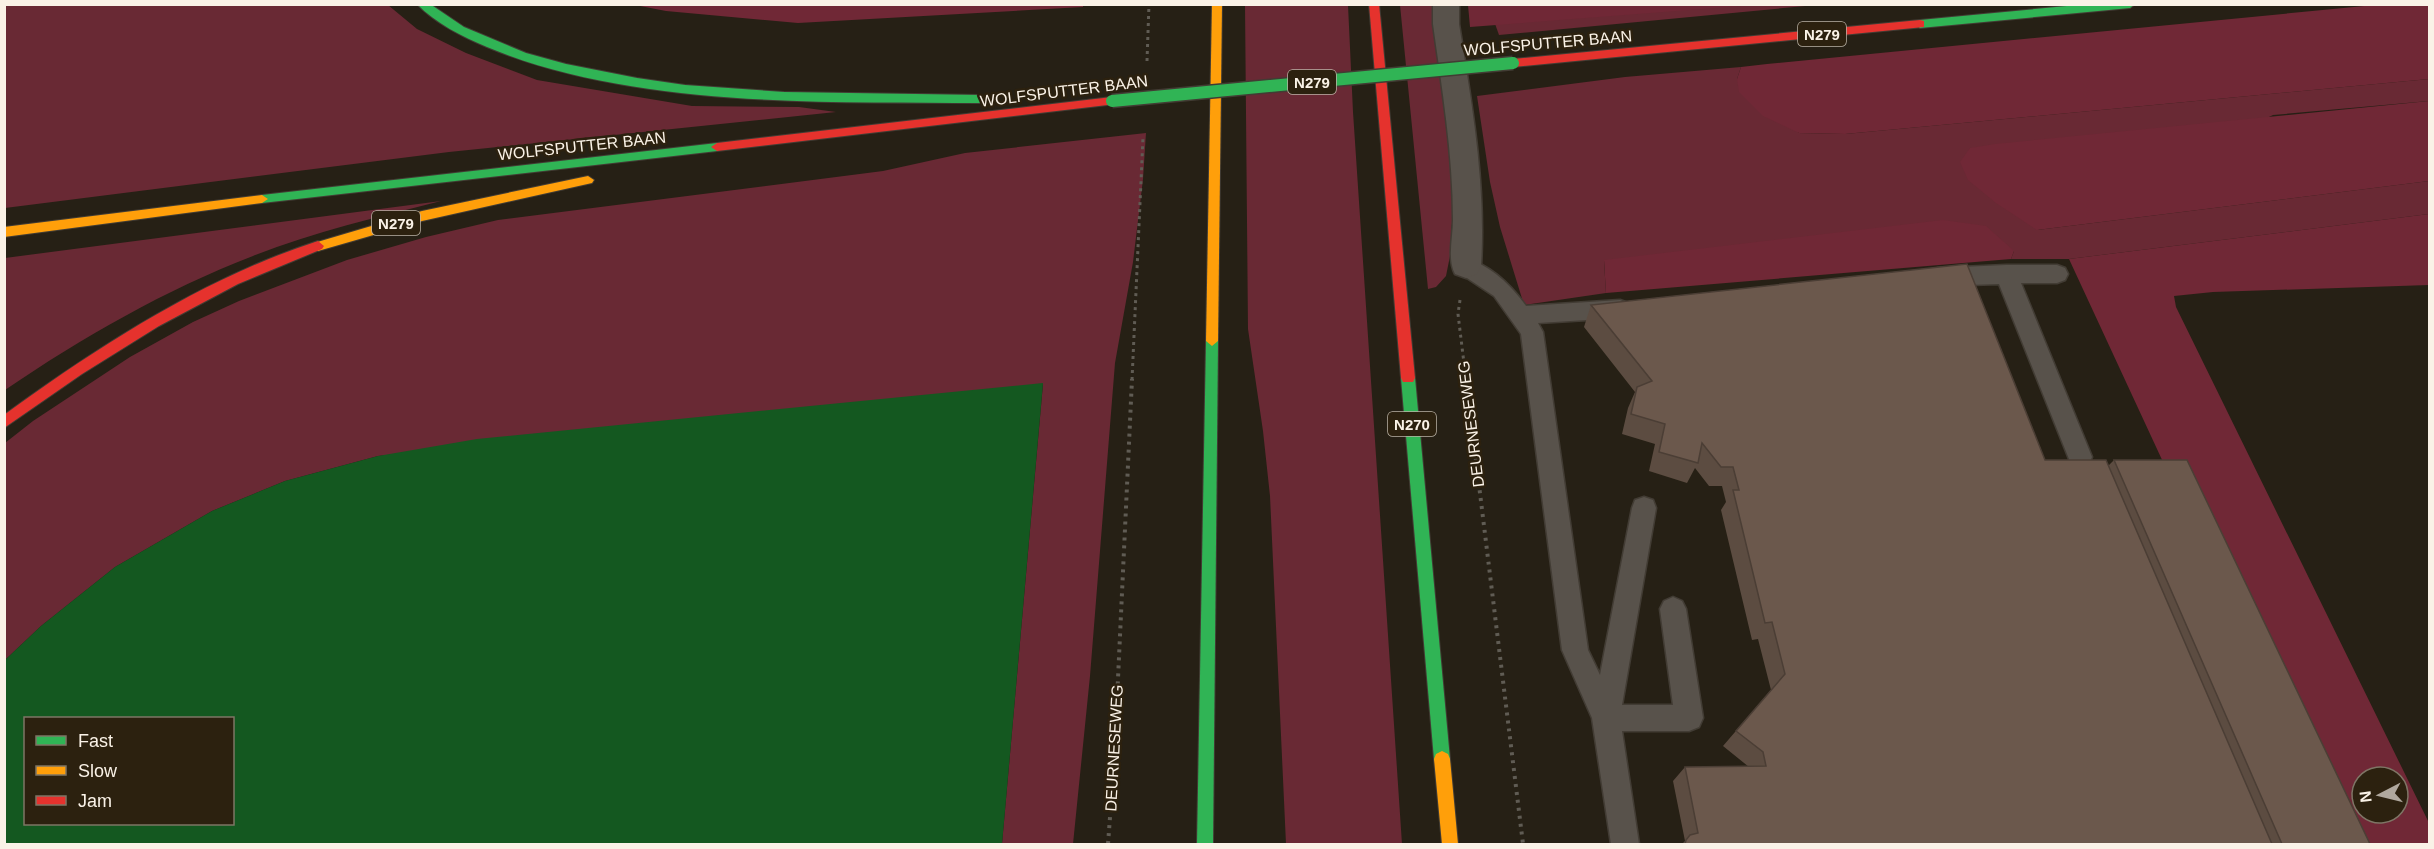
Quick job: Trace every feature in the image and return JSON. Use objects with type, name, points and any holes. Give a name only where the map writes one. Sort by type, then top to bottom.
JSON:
[{"type":"main road","name":"N279","points":[[422,4],[456,28],[495,46],[566,68],[656,87],[759,96],[1112,101]]},
{"type":"main road","points":[[1205,844],[1217,4]]},
{"type":"main road","name":"N270","points":[[1374,4],[1450,844]]},
{"type":"main road","name":"WOLFSPUTTER BAAN","points":[[4,232],[405,181],[831,135],[1112,101],[2130,4]]},
{"type":"main road","name":"N279","points":[[639,170],[831,135]]},
{"type":"main road","name":"N279","points":[[4,423],[110,345],[172,310],[244,275],[366,230],[604,177]]},
{"type":"street","points":[[1446,4],[1446,24],[1468,189],[1470,230],[1466,266]]},
{"type":"lane","points":[[1466,266],[1502,290],[1532,332],[1575,650],[1606,718],[1625,844]]},
{"type":"lane","points":[[2006,274],[2080,457]]},
{"type":"lane","points":[[1922,278],[2057,274]]},
{"type":"lane","points":[[1521,315],[1647,307]]},
{"type":"lane","points":[[1606,718],[1644,508]]},
{"type":"lane","points":[[1606,718],[1689,718],[1672,609]]},
{"type":"path","points":[[1147,64],[1149,4]]},
{"type":"path","name":"DEURNESEWEG","points":[[1108,844],[1115,740],[1143,135]]},
{"type":"path","name":"DEURNESEWEG","points":[[1466,266],[1458,314],[1522,844]]},
{"type":"shaded area","points":[[1083,4],[1083,7],[798,23],[666,11],[635,5]]},
{"type":"shaded area","points":[[1468,4],[1754,5],[1470,27]]},
{"type":"shaded area","points":[[1488,4],[1816,5],[1499,35]]},
{"type":"shaded area","points":[[2385,4],[2429,5],[2429,79],[1845,134],[1799,133],[1763,116],[1739,92],[1737,79],[1741,67]]},
{"type":"shaded area","points":[[4,5],[388,5],[417,29],[466,53],[537,80],[692,106],[799,107],[836,112],[449,152],[5,208]]},
{"type":"shaded area","points":[[1245,5],[1348,5],[1353,112],[1402,844],[1286,844],[1270,496],[1248,329]]},
{"type":"shaded area","points":[[1400,5],[1438,5],[1456,196],[1451,230],[1451,251],[1446,276],[1436,287],[1428,289]]},
{"type":"shaded area","points":[[1741,67],[1737,79],[1799,133],[1845,134],[2429,79],[2429,101],[2273,115],[2037,230],[2429,181],[2429,214],[2069,259],[2011,259],[2014,251],[1604,261],[1606,293],[1524,305],[1500,227],[1490,182],[1477,96],[1625,77]]},
{"type":"shaded area","points":[[2429,101],[2429,181],[2037,230],[1996,203],[1968,180],[1960,162],[1970,148],[1995,144]]},
{"type":"shaded area","points":[[1146,133],[1133,262],[1115,363],[1090,676],[1073,844],[1002,844],[1043,384],[378,456],[285,481],[212,511],[115,567],[41,626],[5,660],[5,443],[33,421],[130,357],[193,322],[239,301],[347,260],[426,237],[498,220],[883,171],[965,153]]},
{"type":"shaded area","points":[[441,201],[323,232],[220,269],[125,316],[64,351],[5,390],[5,258]]},
{"type":"shaded area","points":[[2429,214],[2429,285],[2213,292],[2174,296],[2176,307],[2401,765],[2350,765],[2350,825],[2410,825],[2410,784],[2429,823],[2429,844],[2340,844],[2069,259]]},
{"type":"shaded area","points":[[1943,220],[1986,226],[2014,251],[2011,259],[1606,293],[1604,260]]},
{"type":"shaded area","points":[[1043,383],[1002,844],[5,844],[5,660],[41,626],[115,567],[212,511],[285,481],[378,456],[477,439]]},
{"type":"building","points":[[1967,264],[2045,460],[2106,460],[2272,844],[1685,844],[1690,835],[1698,833],[1685,767],[1766,766],[1763,752],[1736,731],[1785,674],[1772,622],[1765,623],[1733,490],[1739,490],[1733,467],[1721,467],[1702,443],[1698,463],[1659,452],[1665,424],[1631,414],[1637,387],[1652,381],[1591,305]]},
{"type":"building","points":[[2114,460],[2187,460],[2350,802],[2350,825],[2361,825],[2370,844],[2282,844]]},
{"type":"traffic: fast","points":[[422,4],[441,18],[480,40],[522,56],[588,73],[637,82],[685,89],[784,96],[981,99]]},
{"type":"traffic: fast","points":[[1920,24],[2130,4]]},
{"type":"traffic: fast","points":[[1112,101],[1513,63]]},
{"type":"traffic: fast","points":[[262,199],[717,147]]},
{"type":"traffic: fast","points":[[1205,844],[1212,341]]},
{"type":"traffic: fast","points":[[1408,378],[1442,759]]},
{"type":"traffic: slow","points":[[1212,341],[1217,4]]},
{"type":"traffic: slow","points":[[318,246],[422,216],[588,180]]},
{"type":"traffic: slow","points":[[4,232],[262,199]]},
{"type":"traffic: slow","points":[[1442,759],[1450,844]]},
{"type":"traffic: jam","points":[[1374,4],[1408,378]]},
{"type":"traffic: jam","points":[[1513,63],[1920,24]]},
{"type":"traffic: jam","points":[[717,147],[1112,101]]},
{"type":"traffic: jam","points":[[4,423],[78,370],[154,322],[234,281],[318,246]]}]
